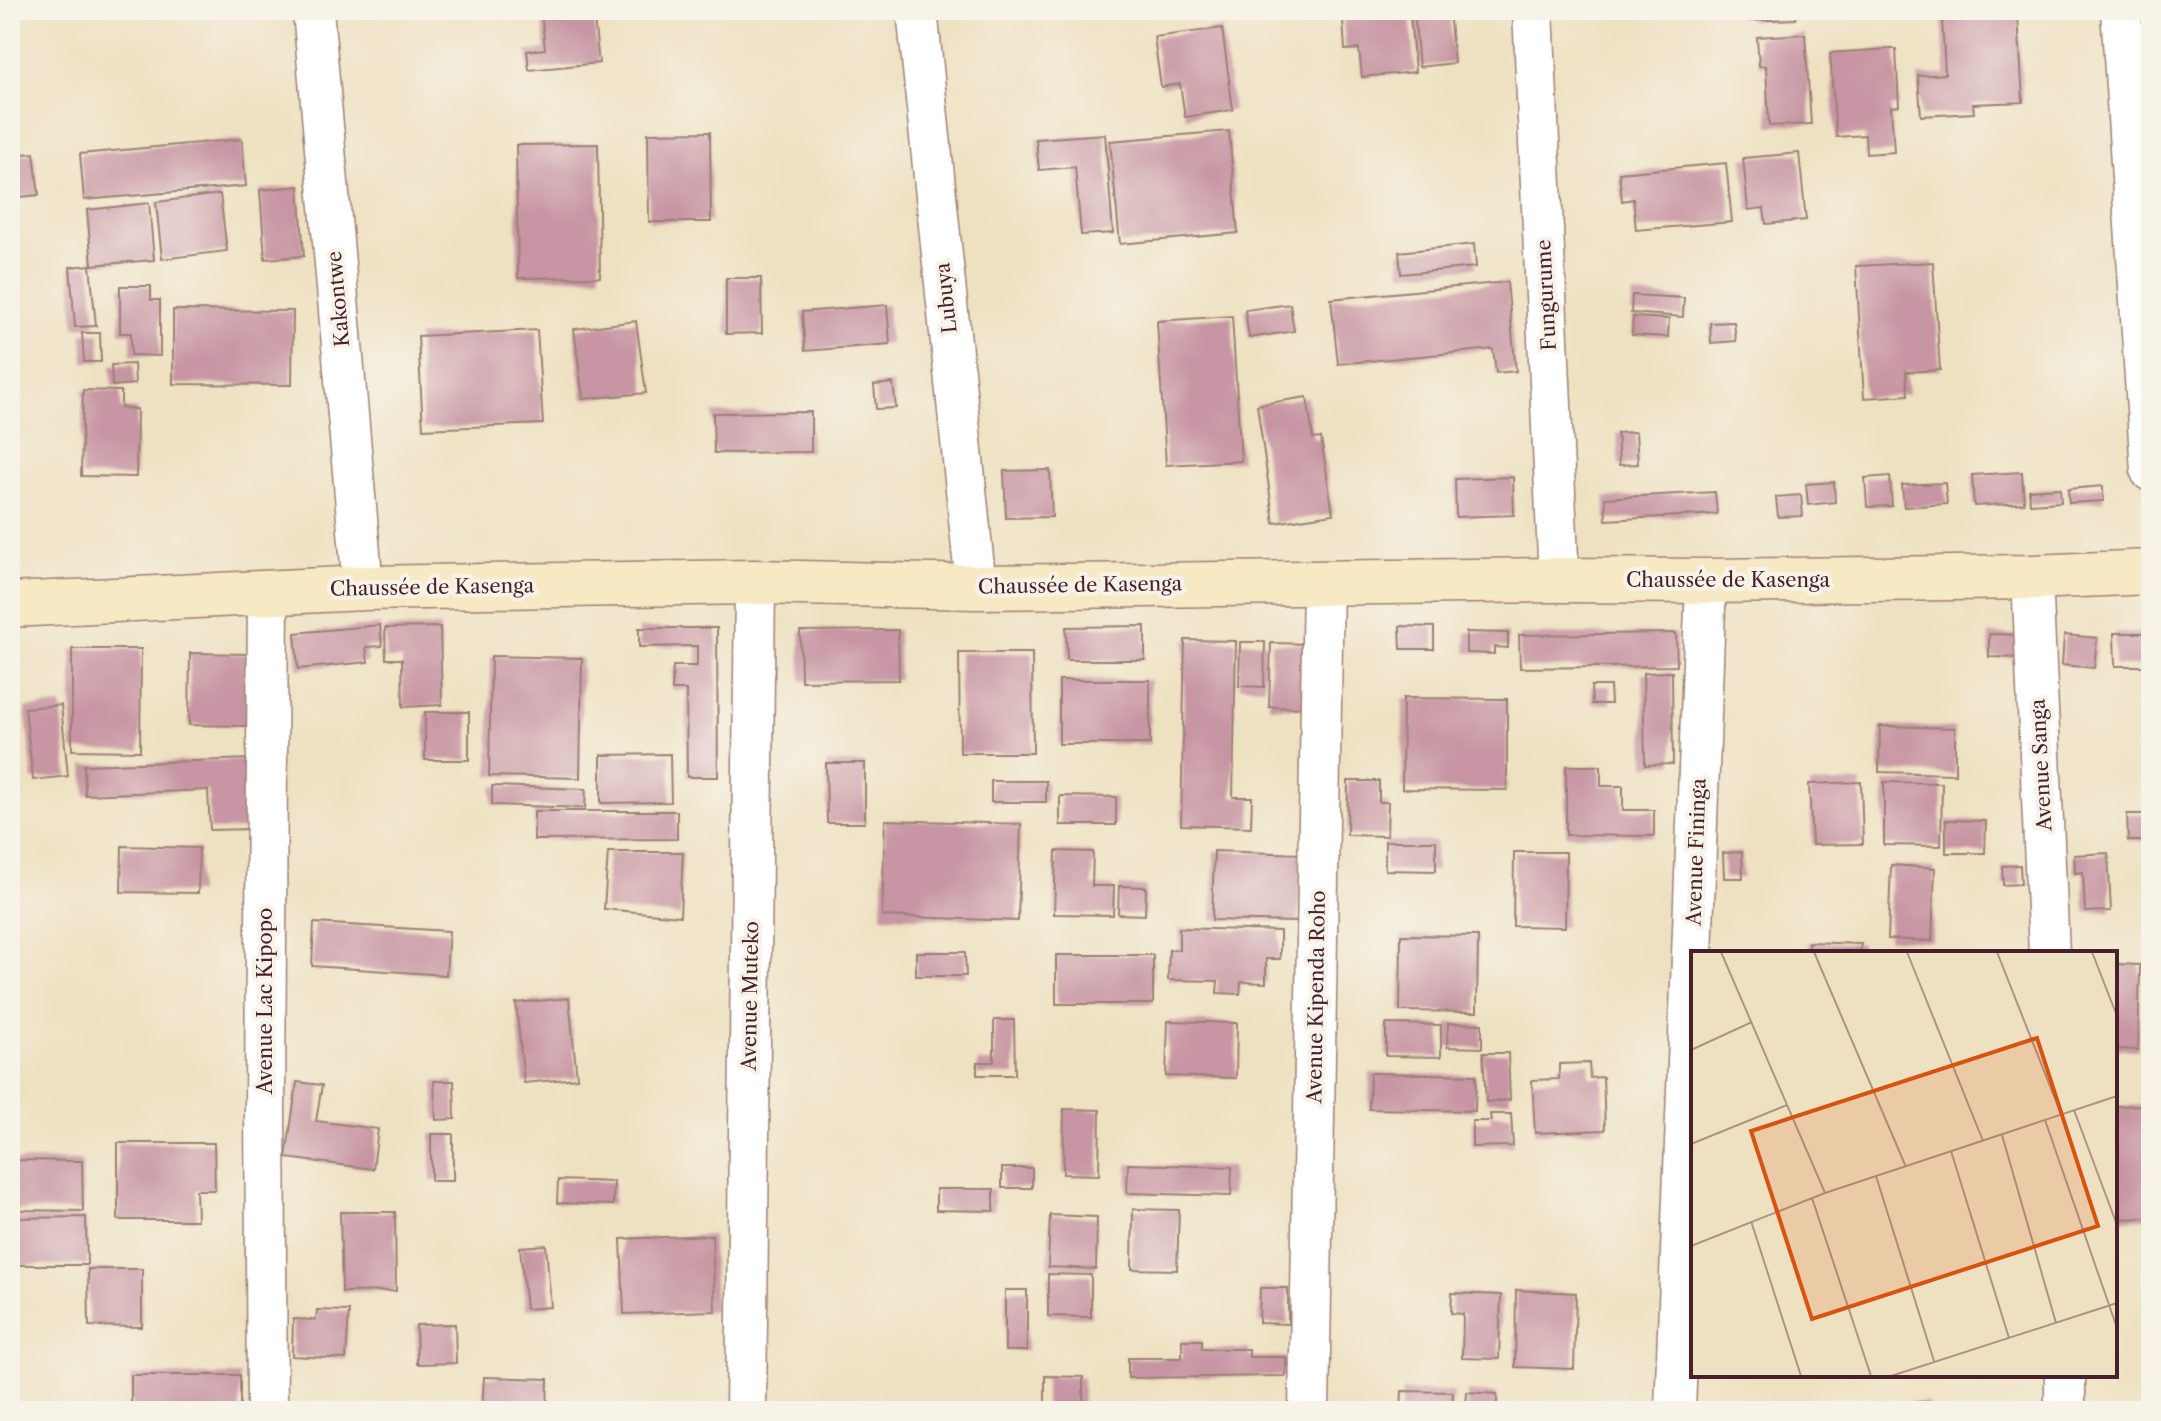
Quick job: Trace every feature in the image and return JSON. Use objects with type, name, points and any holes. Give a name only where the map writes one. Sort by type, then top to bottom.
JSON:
[{"type":"main road","name":"Chaussée de Kasenga","points":[[10,605],[363,588],[755,582],[976,587],[1706,581],[2032,577],[2151,572]]},
{"type":"street","name":"Kakontwe","points":[[313,10],[363,588]]},
{"type":"street","name":"Lubuya","points":[[917,10],[976,587]]},
{"type":"street","name":"Fungurume","points":[[1533,10],[1559,580]]},
{"type":"street","points":[[2121,10],[2151,471]]},
{"type":"street","name":"Avenue Sanga","points":[[2032,577],[2049,951]]},
{"type":"street","name":"Avenue Fininga","points":[[1692,951],[1706,581]]},
{"type":"street","name":"Avenue Muteko","points":[[746,1411],[755,582]]},
{"type":"street","name":"Avenue Kipenda Roho","points":[[1309,1411],[1323,583]]},
{"type":"street","name":"Avenue Lac Kipopo","points":[[267,1411],[268,591]]},
{"type":"street","name":"Avenue Fininga","points":[[1675,1411],[1691,983]]},
{"type":"street","points":[[2065,1377],[2065,1411]]},
{"type":"building","points":[[541,10],[593,10],[599,63],[529,70],[527,51],[545,49]]},
{"type":"building","points":[[1414,10],[1449,10],[1454,63],[1419,67]]},
{"type":"building","points":[[1748,10],[1796,10],[1796,19],[1749,21]]},
{"type":"building","points":[[1410,13],[1415,72],[1362,77],[1359,49],[1345,50],[1343,20]]},
{"type":"building","points":[[2018,15],[2023,102],[1973,104],[1974,113],[1921,116],[1918,76],[1945,74],[1942,19]]},
{"type":"building","points":[[1222,28],[1233,110],[1185,117],[1180,84],[1161,87],[1154,37]]},
{"type":"building","points":[[1805,34],[1811,124],[1769,126],[1766,66],[1759,66],[1757,37]]},
{"type":"building","points":[[1896,49],[1899,106],[1891,107],[1894,152],[1866,154],[1865,135],[1836,137],[1830,53]]},
{"type":"building","points":[[1229,131],[1238,233],[1120,244],[1110,141]]},
{"type":"building","points":[[710,132],[711,222],[649,222],[648,133]]},
{"type":"building","points":[[1105,134],[1113,233],[1081,235],[1075,167],[1039,170],[1036,139]]},
{"type":"building","points":[[242,139],[246,186],[84,200],[80,154]]},
{"type":"building","points":[[598,144],[600,277],[518,278],[516,145]]},
{"type":"building","points":[[34,153],[39,195],[10,198],[10,155]]},
{"type":"building","points":[[1799,153],[1806,220],[1766,224],[1764,208],[1748,210],[1743,158]]},
{"type":"building","points":[[1726,163],[1732,222],[1636,230],[1633,199],[1622,201],[1619,173]]},
{"type":"building","points":[[299,186],[304,256],[265,259],[260,190]]},
{"type":"building","points":[[220,194],[227,251],[162,259],[156,202]]},
{"type":"building","points":[[149,203],[154,260],[92,265],[87,210]]},
{"type":"building","points":[[1474,244],[1476,267],[1401,274],[1399,252]]},
{"type":"building","points":[[1933,262],[1940,370],[1906,372],[1908,395],[1864,398],[1856,266]]},
{"type":"building","points":[[90,265],[96,326],[75,327],[70,267]]},
{"type":"building","points":[[726,278],[761,278],[762,333],[726,334]]},
{"type":"building","points":[[1507,282],[1516,371],[1496,373],[1493,349],[1338,364],[1331,299]]},
{"type":"building","points":[[120,286],[151,286],[151,300],[160,300],[160,356],[131,355],[131,333],[120,333]]},
{"type":"building","points":[[1632,295],[1684,298],[1683,317],[1631,313]]},
{"type":"building","points":[[1290,304],[1294,331],[1249,338],[1245,310]]},
{"type":"building","points":[[887,305],[890,344],[805,351],[802,312]]},
{"type":"building","points":[[173,310],[293,311],[292,385],[173,384]]},
{"type":"building","points":[[1232,316],[1241,461],[1166,465],[1157,321]]},
{"type":"building","points":[[1633,317],[1669,319],[1668,337],[1632,335]]},
{"type":"building","points":[[636,321],[646,393],[583,399],[574,329]]},
{"type":"building","points":[[1734,322],[1736,341],[1711,343],[1710,323]]},
{"type":"building","points":[[537,330],[543,424],[423,429],[418,336]]},
{"type":"building","points":[[82,333],[100,333],[101,362],[84,362]]},
{"type":"building","points":[[134,364],[135,384],[112,386],[111,365]]},
{"type":"building","points":[[893,383],[896,408],[876,409],[874,385]]},
{"type":"building","points":[[83,390],[121,391],[121,408],[137,409],[136,477],[81,476]]},
{"type":"building","points":[[1307,397],[1313,439],[1321,438],[1333,514],[1274,523],[1257,405]]},
{"type":"building","points":[[811,412],[811,452],[714,453],[713,413]]},
{"type":"building","points":[[1636,432],[1638,464],[1619,465],[1617,433]]},
{"type":"building","points":[[1050,470],[1052,517],[1006,518],[1004,471]]},
{"type":"building","points":[[2022,472],[2024,503],[1974,506],[1972,475]]},
{"type":"building","points":[[1890,476],[1892,506],[1867,507],[1865,478]]},
{"type":"building","points":[[1513,477],[1514,515],[1456,517],[1455,479]]},
{"type":"building","points":[[1834,482],[1835,502],[1808,505],[1806,484]]},
{"type":"building","points":[[1945,483],[1947,504],[1904,507],[1902,485]]},
{"type":"building","points":[[2103,486],[2103,501],[2069,503],[2068,489]]},
{"type":"building","points":[[2060,488],[2061,502],[2030,504],[2029,490]]},
{"type":"building","points":[[1715,492],[1717,514],[1606,520],[1605,498]]},
{"type":"building","points":[[1801,495],[1803,516],[1778,517],[1776,497]]},
{"type":"building","points":[[380,625],[382,646],[366,647],[368,662],[298,669],[295,633]]},
{"type":"building","points":[[1145,626],[1145,660],[1067,660],[1066,627]]},
{"type":"building","points":[[1400,626],[1434,627],[1434,649],[1401,649]]},
{"type":"building","points":[[440,627],[442,705],[403,707],[402,659],[386,659],[385,628]]},
{"type":"building","points":[[639,628],[717,628],[718,777],[687,777],[686,690],[672,690],[673,666],[697,666],[697,646],[639,647]]},
{"type":"building","points":[[898,630],[899,680],[801,681],[800,631]]},
{"type":"building","points":[[1466,632],[1508,633],[1508,648],[1494,647],[1494,654],[1466,653]]},
{"type":"building","points":[[1676,633],[1677,666],[1520,668],[1519,635]]},
{"type":"building","points":[[2114,633],[2151,633],[2151,666],[2115,666]]},
{"type":"building","points":[[1989,634],[2026,635],[2026,658],[1989,657]]},
{"type":"building","points":[[2064,635],[2097,638],[2094,668],[2062,665]]},
{"type":"building","points":[[1185,640],[1236,641],[1233,797],[1252,797],[1251,827],[1181,825]]},
{"type":"building","points":[[1240,642],[1265,642],[1264,687],[1239,686]]},
{"type":"building","points":[[1271,643],[1310,644],[1309,708],[1269,707]]},
{"type":"building","points":[[72,649],[141,649],[140,751],[72,750]]},
{"type":"building","points":[[190,653],[247,654],[247,726],[189,725]]},
{"type":"building","points":[[959,653],[1032,653],[1033,753],[960,753]]},
{"type":"building","points":[[491,656],[582,658],[580,778],[489,776]]},
{"type":"building","points":[[1672,672],[1673,764],[1645,765],[1643,673]]},
{"type":"building","points":[[1059,680],[1150,680],[1150,744],[1059,744]]},
{"type":"building","points":[[1591,686],[1610,686],[1611,704],[1592,704]]},
{"type":"building","points":[[1403,698],[1507,699],[1507,790],[1402,789]]},
{"type":"building","points":[[61,705],[68,776],[33,780],[25,708]]},
{"type":"building","points":[[425,712],[469,712],[469,760],[425,760]]},
{"type":"building","points":[[1880,726],[1955,728],[1955,774],[1879,772]]},
{"type":"building","points":[[670,754],[671,802],[601,803],[601,755]]},
{"type":"building","points":[[250,759],[253,829],[210,830],[208,790],[85,795],[84,765]]},
{"type":"building","points":[[826,763],[865,763],[865,823],[827,823]]},
{"type":"building","points":[[1566,766],[1601,766],[1601,786],[1623,786],[1623,810],[1654,810],[1654,836],[1566,835]]},
{"type":"building","points":[[991,781],[1046,781],[1046,802],[991,802]]},
{"type":"building","points":[[1348,781],[1379,781],[1379,802],[1388,802],[1387,836],[1347,835]]},
{"type":"building","points":[[1861,782],[1863,844],[1812,845],[1809,784]]},
{"type":"building","points":[[1884,782],[1942,783],[1941,846],[1884,845]]},
{"type":"building","points":[[492,786],[586,789],[585,808],[492,805]]},
{"type":"building","points":[[1060,796],[1116,797],[1116,825],[1060,825]]},
{"type":"building","points":[[534,811],[677,811],[677,839],[534,840]]},
{"type":"building","points":[[2127,814],[2144,814],[2145,841],[2128,841]]},
{"type":"building","points":[[885,820],[1021,824],[1018,921],[882,916]]},
{"type":"building","points":[[1946,820],[1986,821],[1985,853],[1946,853]]},
{"type":"building","points":[[1385,841],[1436,841],[1436,871],[1385,870]]},
{"type":"building","points":[[122,846],[199,848],[198,893],[121,892]]},
{"type":"building","points":[[1056,851],[1093,852],[1092,886],[1114,886],[1113,915],[1054,914]]},
{"type":"building","points":[[1214,851],[1301,854],[1299,922],[1212,920]]},
{"type":"building","points":[[608,852],[683,852],[680,916],[604,909]]},
{"type":"building","points":[[1514,852],[1566,852],[1565,927],[1513,926]]},
{"type":"building","points":[[1742,852],[1743,878],[1724,878],[1723,853]]},
{"type":"building","points":[[2108,853],[2111,911],[2085,912],[2083,872],[2075,873],[2074,855]]},
{"type":"building","points":[[1891,865],[1935,868],[1932,941],[1888,939]]},
{"type":"building","points":[[2020,865],[2021,884],[2003,885],[2002,866]]},
{"type":"building","points":[[1119,886],[1146,887],[1145,915],[1118,914]]},
{"type":"building","points":[[314,923],[449,931],[446,975],[312,966]]},
{"type":"building","points":[[1179,928],[1280,931],[1280,959],[1266,959],[1266,983],[1241,982],[1240,994],[1217,993],[1218,981],[1168,980],[1169,950],[1179,950]]},
{"type":"building","points":[[1401,935],[1478,936],[1477,1012],[1400,1011]]},
{"type":"building","points":[[1808,942],[1861,944],[1860,951],[1808,951]]},
{"type":"building","points":[[916,952],[965,952],[966,976],[916,976]]},
{"type":"building","points":[[1056,955],[1153,955],[1153,1004],[1056,1004]]},
{"type":"building","points":[[2117,964],[2140,965],[2138,1050],[2117,1049]]},
{"type":"building","points":[[569,998],[577,1078],[524,1083],[516,1003]]},
{"type":"building","points":[[994,1020],[1014,1020],[1015,1075],[977,1075],[977,1062],[994,1062]]},
{"type":"building","points":[[1168,1021],[1237,1023],[1236,1078],[1166,1076]]},
{"type":"building","points":[[1448,1023],[1482,1024],[1482,1048],[1447,1047]]},
{"type":"building","points":[[1386,1024],[1441,1025],[1441,1057],[1386,1056]]},
{"type":"building","points":[[1483,1053],[1508,1053],[1510,1100],[1486,1102]]},
{"type":"building","points":[[1589,1063],[1590,1078],[1603,1077],[1605,1130],[1535,1133],[1532,1080],[1559,1079],[1559,1064]]},
{"type":"building","points":[[1370,1073],[1476,1075],[1475,1111],[1369,1109]]},
{"type":"building","points":[[434,1081],[454,1081],[455,1119],[436,1120]]},
{"type":"building","points":[[297,1082],[322,1085],[316,1121],[378,1129],[373,1169],[286,1158]]},
{"type":"building","points":[[2146,1105],[2150,1218],[2117,1219],[2117,1106]]},
{"type":"building","points":[[1064,1109],[1100,1110],[1099,1175],[1063,1174]]},
{"type":"building","points":[[1490,1114],[1511,1114],[1513,1146],[1472,1147],[1472,1121],[1491,1121]]},
{"type":"building","points":[[431,1134],[453,1134],[453,1181],[431,1181]]},
{"type":"building","points":[[118,1143],[214,1143],[215,1190],[196,1190],[197,1220],[118,1220]]},
{"type":"building","points":[[10,1160],[82,1161],[83,1211],[10,1210]]},
{"type":"building","points":[[1128,1164],[1232,1167],[1231,1196],[1127,1193]]},
{"type":"building","points":[[1002,1168],[1032,1168],[1032,1188],[1002,1188]]},
{"type":"building","points":[[558,1180],[614,1182],[613,1205],[557,1203]]},
{"type":"building","points":[[936,1189],[994,1189],[994,1211],[936,1210]]},
{"type":"building","points":[[1133,1209],[1179,1210],[1177,1270],[1132,1269]]},
{"type":"building","points":[[340,1212],[395,1212],[396,1291],[342,1292]]},
{"type":"building","points":[[1050,1215],[1097,1217],[1096,1269],[1048,1267]]},
{"type":"building","points":[[86,1217],[87,1265],[10,1265],[10,1218]]},
{"type":"building","points":[[712,1235],[715,1311],[624,1314],[621,1239]]},
{"type":"building","points":[[546,1245],[551,1307],[526,1309],[520,1247]]},
{"type":"building","points":[[88,1269],[142,1269],[142,1327],[89,1326]]},
{"type":"building","points":[[1048,1274],[1091,1275],[1091,1317],[1048,1316]]},
{"type":"building","points":[[1260,1288],[1288,1288],[1288,1324],[1259,1323]]},
{"type":"building","points":[[1005,1290],[1027,1290],[1027,1351],[1005,1351]]},
{"type":"building","points":[[1516,1290],[1576,1293],[1574,1369],[1515,1367]]},
{"type":"building","points":[[1452,1293],[1501,1295],[1499,1359],[1462,1358],[1463,1314],[1451,1313]]},
{"type":"building","points":[[317,1310],[349,1311],[346,1359],[292,1356],[293,1319],[316,1320]]},
{"type":"building","points":[[455,1324],[456,1363],[417,1364],[416,1325]]},
{"type":"building","points":[[1182,1340],[1202,1340],[1202,1349],[1249,1349],[1249,1357],[1286,1357],[1286,1376],[1128,1378],[1128,1358],[1182,1358]]},
{"type":"building","points":[[131,1375],[240,1375],[240,1411],[131,1411]]},
{"type":"building","points":[[1045,1376],[1083,1377],[1083,1411],[1045,1411]]},
{"type":"building","points":[[484,1377],[548,1379],[547,1411],[482,1411]]},
{"type":"building","points":[[1402,1391],[1453,1392],[1452,1411],[1401,1411]]},
{"type":"building","points":[[1467,1392],[1497,1394],[1497,1411],[1466,1411]]},
{"type":"building","points":[[1928,1402],[1928,1411],[1873,1411],[1873,1404]]},
{"type":"building","points":[[1848,1405],[1849,1411],[1767,1411],[1767,1407]]}]
